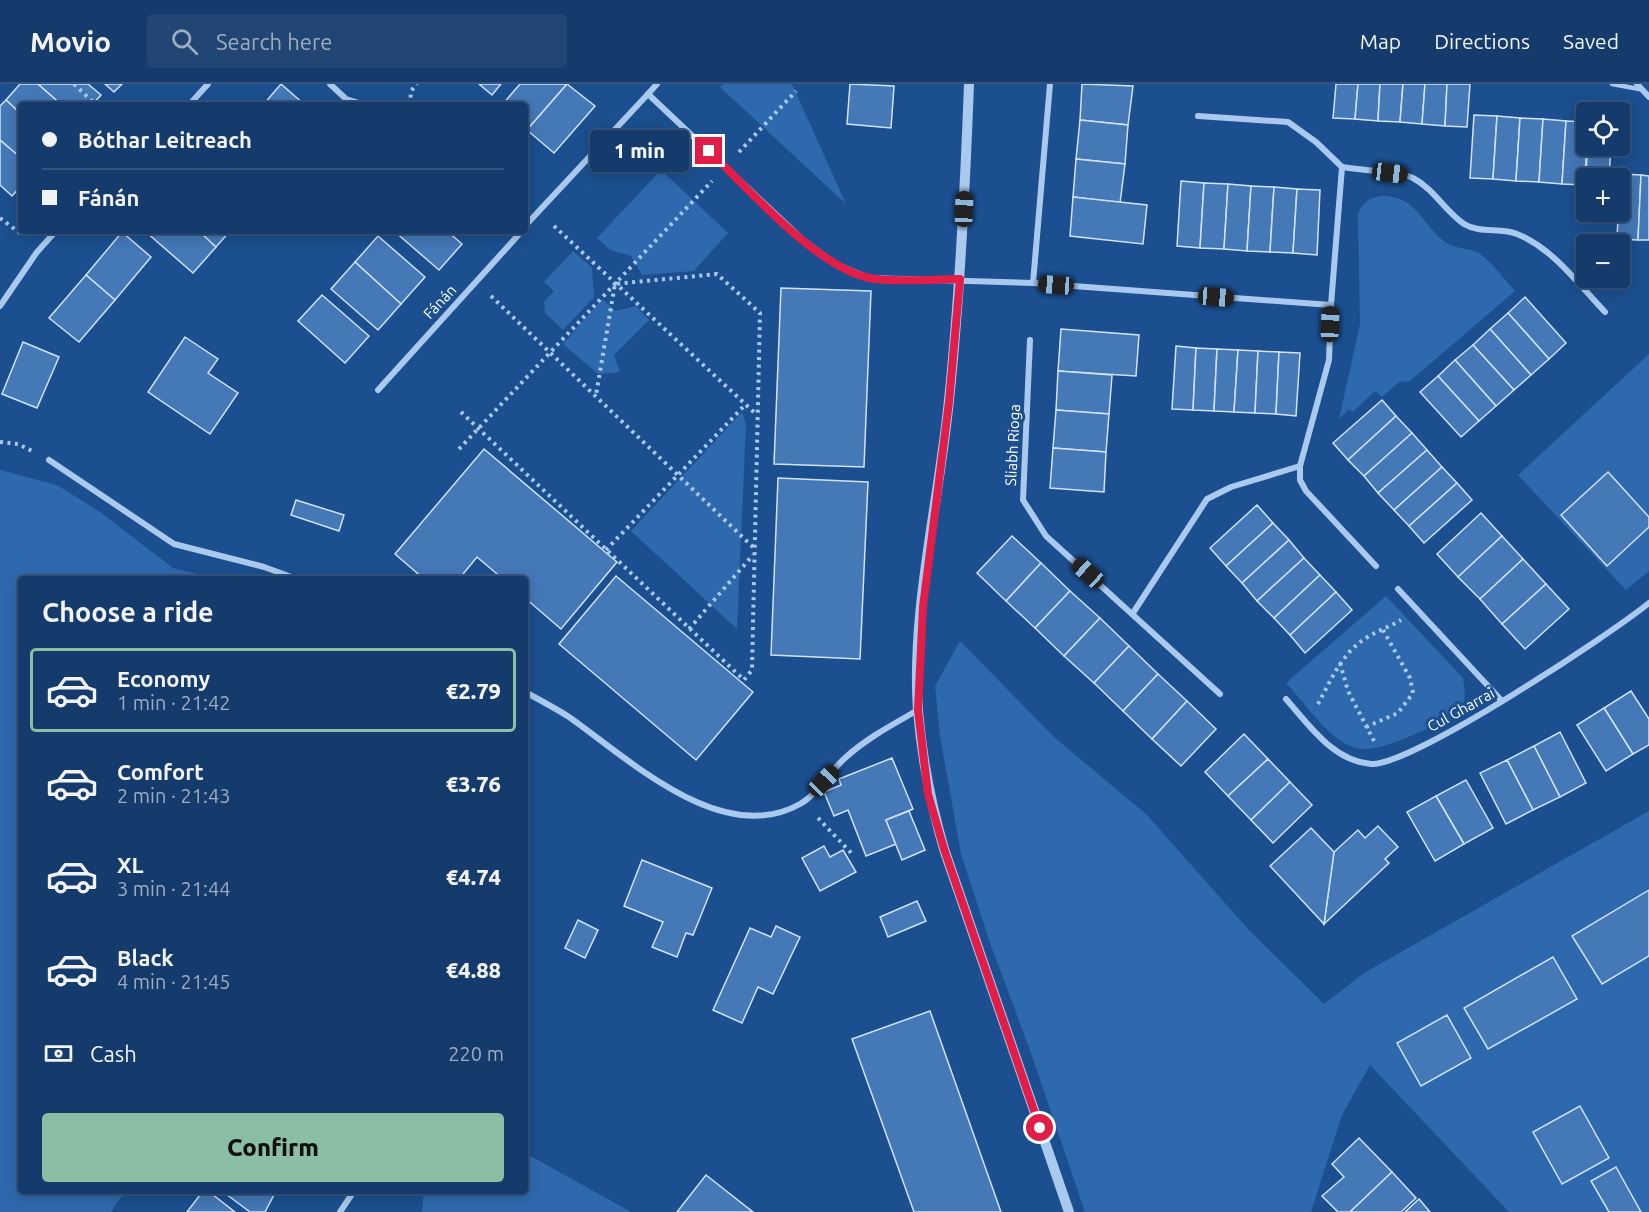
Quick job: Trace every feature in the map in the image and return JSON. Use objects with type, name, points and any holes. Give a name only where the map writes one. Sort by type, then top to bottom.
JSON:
[{"type":"street","points":[[192,102],[208,84]]},
{"type":"street","points":[[330,84],[346,99],[356,102]]},
{"type":"street","name":"Fánán","points":[[528,224],[657,84]]},
{"type":"street","points":[[969,84],[960,279],[949,402],[923,607],[918,710],[928,794],[944,849],[1069,1212]]},
{"type":"street","points":[[1033,283],[1050,84]]},
{"type":"street","points":[[1638,86],[1649,97]]},
{"type":"street","points":[[648,94],[803,240],[835,264],[869,278],[1033,283],[1331,305]]},
{"type":"street","points":[[1198,116],[1288,123],[1316,142],[1341,167],[1411,176],[1425,185],[1465,225],[1486,231],[1515,233],[1548,251],[1605,312]]},
{"type":"street","points":[[1341,167],[1329,360],[1300,466],[1300,480],[1306,491],[1376,566]]},
{"type":"street","points":[[0,306],[40,248],[54,234]]},
{"type":"street","name":"Fánán","points":[[378,390],[518,234]]},
{"type":"street","name":"Sliabh Rioga","points":[[1030,340],[1023,500],[1029,512],[1046,536],[1220,694]]},
{"type":"street","points":[[49,460],[174,544],[264,567],[289,576]]},
{"type":"street","points":[[1132,613],[1207,499],[1232,487],[1300,466]]},
{"type":"street","points":[[1398,589],[1502,701]]},
{"type":"street","name":"Cul Gharrai","points":[[1383,764],[1440,736],[1540,678],[1649,603]]},
{"type":"street","points":[[528,694],[567,716],[674,792],[711,808],[749,816],[783,812],[803,802],[845,759],[876,734],[918,710]]},
{"type":"street","points":[[1286,699],[1307,723],[1341,754],[1358,762],[1383,764]]},
{"type":"street","points":[[340,1212],[352,1194]]},
{"type":"lane","points":[[1612,84],[1638,86]]},
{"type":"path","points":[[74,84],[93,102]]},
{"type":"path","points":[[410,102],[411,91],[417,84]]},
{"type":"path","points":[[459,449],[796,91]]},
{"type":"path","points":[[538,213],[757,416]]},
{"type":"path","points":[[0,218],[18,232]]},
{"type":"path","points":[[21,234],[40,248]]},
{"type":"path","points":[[461,412],[744,680],[752,670],[760,314],[717,274],[615,284]]},
{"type":"path","points":[[475,281],[754,548]]},
{"type":"path","points":[[596,395],[615,284]]},
{"type":"path","points":[[606,550],[744,406]]},
{"type":"path","points":[[0,442],[18,444],[49,460]]},
{"type":"path","points":[[689,629],[754,554]]},
{"type":"path","points":[[1307,723],[1340,663],[1366,638],[1418,610]]},
{"type":"path","points":[[1366,727],[1398,713],[1413,693],[1410,678],[1383,630]]},
{"type":"path","points":[[1340,663],[1348,691],[1383,764]]},
{"type":"path","points":[[803,802],[854,856]]},
{"type":"shaded area","points":[[724,84],[792,84],[846,204],[720,87]]},
{"type":"shaded area","points":[[661,170],[728,233],[694,271],[642,275],[631,256],[610,250],[597,238]]},
{"type":"shaded area","points":[[1381,196],[1393,197],[1411,206],[1449,245],[1480,254],[1494,266],[1515,291],[1410,381],[1399,382],[1382,397],[1375,391],[1353,412],[1349,409],[1339,419],[1360,324],[1358,215],[1366,202]]},
{"type":"shaded area","points":[[573,251],[592,268],[594,297],[563,330],[545,313],[544,302],[554,291],[544,282]]},
{"type":"shaded area","points":[[602,299],[616,311],[636,306],[649,320],[614,355],[620,372],[598,374],[563,344]]},
{"type":"shaded area","points":[[1649,354],[1649,571],[1626,590],[1518,475]]},
{"type":"shaded area","points":[[742,412],[746,424],[737,629],[631,531]]},
{"type":"shaded area","points":[[0,470],[57,485],[100,512],[173,568],[206,576],[18,576],[18,1194],[123,1194],[111,1212],[0,1212]]},
{"type":"shaded area","points":[[1386,596],[1463,678],[1464,700],[1457,711],[1422,731],[1383,746],[1358,748],[1339,740],[1331,733],[1286,683]]},
{"type":"shaded area","points":[[960,641],[1054,737],[1146,814],[1248,929],[1324,1004],[1364,973],[1649,811],[1649,1212],[1509,1212],[1370,1065],[1342,1115],[1311,1212],[1085,1212],[961,854],[940,736],[935,686]]},
{"type":"shaded area","points":[[528,1155],[631,1212],[422,1212],[424,1194],[528,1194]]},
{"type":"building","points":[[20,84],[38,84],[59,102],[18,102],[18,111],[6,100]]},
{"type":"building","points":[[38,84],[88,84],[101,95],[95,102],[59,102]]},
{"type":"building","points":[[105,84],[122,84],[114,92]]},
{"type":"building","points":[[281,84],[302,102],[266,102]]},
{"type":"building","points":[[479,84],[501,84],[492,95]]},
{"type":"building","points":[[520,84],[567,84],[528,129],[528,102],[505,102]]},
{"type":"building","points":[[567,84],[595,106],[554,153],[528,129]]},
{"type":"building","points":[[850,84],[894,86],[891,128],[847,124]]},
{"type":"building","points":[[1082,84],[1133,86],[1128,125],[1080,120]]},
{"type":"building","points":[[1336,84],[1358,84],[1355,119],[1333,118]]},
{"type":"building","points":[[1358,84],[1380,84],[1378,121],[1355,119]]},
{"type":"building","points":[[1380,84],[1403,84],[1400,122],[1378,121]]},
{"type":"building","points":[[1403,84],[1425,84],[1422,124],[1400,122]]},
{"type":"building","points":[[1425,84],[1447,84],[1445,126],[1422,124]]},
{"type":"building","points":[[1447,84],[1470,84],[1467,127],[1445,126]]},
{"type":"building","points":[[6,100],[18,111],[18,155],[0,140],[0,106]]},
{"type":"building","points":[[1474,115],[1497,116],[1493,179],[1470,178]]},
{"type":"building","points":[[1497,116],[1520,118],[1516,181],[1493,179]]},
{"type":"building","points":[[1520,118],[1543,119],[1539,182],[1516,181]]},
{"type":"building","points":[[1543,119],[1566,121],[1562,184],[1539,182]]},
{"type":"building","points":[[1080,120],[1128,125],[1125,164],[1076,159]]},
{"type":"building","points":[[1566,121],[1576,121],[1576,156],[1586,156],[1586,168],[1576,168],[1576,185],[1562,184]]},
{"type":"building","points":[[0,140],[18,155],[18,189],[12,196],[0,185]]},
{"type":"building","points":[[1587,156],[1610,156],[1610,168],[1586,168]]},
{"type":"building","points":[[1076,159],[1125,164],[1120,203],[1073,197]]},
{"type":"building","points":[[1630,174],[1641,175],[1638,240],[1630,240],[1630,234],[1617,234],[1618,222],[1630,222]]},
{"type":"building","points":[[1641,175],[1649,176],[1649,240],[1638,240]]},
{"type":"building","points":[[1181,181],[1204,183],[1200,248],[1177,246]]},
{"type":"building","points":[[1204,183],[1228,184],[1224,249],[1200,248]]},
{"type":"building","points":[[1228,184],[1251,186],[1247,251],[1224,249]]},
{"type":"building","points":[[1251,186],[1274,187],[1270,252],[1247,251]]},
{"type":"building","points":[[1274,187],[1297,189],[1293,253],[1270,252]]},
{"type":"building","points":[[1297,189],[1320,190],[1317,255],[1293,253]]},
{"type":"building","points":[[1073,197],[1147,205],[1143,244],[1070,236]]},
{"type":"building","points":[[120,234],[124,234],[151,257],[115,300],[86,275]]},
{"type":"building","points":[[148,234],[202,234],[216,247],[193,273]]},
{"type":"building","points":[[202,234],[227,234],[216,247]]},
{"type":"building","points":[[397,234],[450,234],[462,244],[439,270]]},
{"type":"building","points":[[378,236],[425,277],[401,304],[355,262]]},
{"type":"building","points":[[355,262],[401,304],[378,330],[331,289]]},
{"type":"building","points":[[86,275],[115,300],[79,342],[49,318]]},
{"type":"building","points":[[781,288],[871,291],[864,467],[774,464]]},
{"type":"building","points":[[322,295],[369,336],[345,363],[298,321]]},
{"type":"building","points":[[1525,297],[1566,343],[1549,359],[1508,313]]},
{"type":"building","points":[[1508,313],[1549,359],[1531,375],[1490,329]]},
{"type":"building","points":[[1061,329],[1139,335],[1136,376],[1058,371]]},
{"type":"building","points":[[1490,329],[1531,375],[1514,390],[1473,345]]},
{"type":"building","points":[[185,337],[218,359],[208,373],[238,393],[210,434],[148,392]]},
{"type":"building","points":[[23,342],[59,357],[37,408],[2,394]]},
{"type":"building","points":[[1473,345],[1514,390],[1496,406],[1455,360]]},
{"type":"building","points":[[1176,346],[1196,348],[1193,410],[1172,409]]},
{"type":"building","points":[[1196,348],[1217,349],[1214,411],[1193,410]]},
{"type":"building","points":[[1217,349],[1238,350],[1234,412],[1214,411]]},
{"type":"building","points":[[1238,350],[1258,351],[1255,413],[1234,412]]},
{"type":"building","points":[[1258,351],[1279,352],[1276,414],[1255,413]]},
{"type":"building","points":[[1279,352],[1300,353],[1296,416],[1276,414]]},
{"type":"building","points":[[1455,360],[1496,406],[1479,421],[1438,376]]},
{"type":"building","points":[[1058,371],[1112,375],[1109,414],[1056,410]]},
{"type":"building","points":[[1438,376],[1479,421],[1461,437],[1420,392]]},
{"type":"building","points":[[1382,400],[1396,416],[1348,460],[1333,443]]},
{"type":"building","points":[[1056,410],[1109,414],[1106,452],[1053,448]]},
{"type":"building","points":[[1396,416],[1412,433],[1364,476],[1348,460]]},
{"type":"building","points":[[1412,433],[1427,450],[1378,493],[1364,476]]},
{"type":"building","points":[[1053,448],[1106,452],[1104,492],[1050,488]]},
{"type":"building","points":[[484,449],[617,562],[561,629],[528,601],[528,576],[499,576],[477,557],[461,576],[421,576],[395,554]]},
{"type":"building","points":[[1427,450],[1442,467],[1394,510],[1378,493]]},
{"type":"building","points":[[1442,467],[1457,483],[1409,526],[1394,510]]},
{"type":"building","points":[[1608,472],[1649,517],[1649,527],[1607,566],[1561,515]]},
{"type":"building","points":[[778,478],[868,482],[860,659],[771,655]]},
{"type":"building","points":[[1457,483],[1472,500],[1424,543],[1409,526]]},
{"type":"building","points":[[296,500],[344,515],[339,531],[291,515]]},
{"type":"building","points":[[1257,505],[1273,523],[1226,566],[1210,548]]},
{"type":"building","points":[[1481,513],[1502,536],[1458,577],[1437,554]]},
{"type":"building","points":[[1273,523],[1289,540],[1242,583],[1226,566]]},
{"type":"building","points":[[1012,536],[1041,563],[1006,601],[977,573]]},
{"type":"building","points":[[1502,536],[1523,559],[1480,599],[1458,577]]},
{"type":"building","points":[[1289,540],[1304,558],[1257,601],[1242,583]]},
{"type":"building","points":[[1304,558],[1320,575],[1274,618],[1257,601]]},
{"type":"building","points":[[1523,559],[1546,584],[1502,624],[1480,599]]},
{"type":"building","points":[[1041,563],[1070,591],[1035,628],[1006,601]]},
{"type":"building","points":[[1320,575],[1336,592],[1290,635],[1274,618]]},
{"type":"building","points":[[616,576],[753,692],[696,760],[559,644]]},
{"type":"building","points":[[1546,584],[1569,609],[1525,649],[1502,624]]},
{"type":"building","points":[[1070,591],[1100,618],[1064,656],[1035,628]]},
{"type":"building","points":[[1336,592],[1352,610],[1305,653],[1290,635]]},
{"type":"building","points":[[1100,618],[1129,646],[1094,683],[1064,656]]},
{"type":"building","points":[[1129,646],[1158,674],[1123,711],[1094,683]]},
{"type":"building","points":[[1158,674],[1187,701],[1152,739],[1123,711]]},
{"type":"building","points":[[1631,691],[1649,719],[1649,745],[1633,754],[1604,708]]},
{"type":"building","points":[[1187,701],[1216,729],[1181,766],[1152,739]]},
{"type":"building","points":[[1604,708],[1633,754],[1606,771],[1577,725]]},
{"type":"building","points":[[1560,732],[1586,783],[1560,797],[1534,746]]},
{"type":"building","points":[[1244,734],[1268,759],[1228,796],[1205,772]]},
{"type":"building","points":[[1534,746],[1560,797],[1533,810],[1507,760]]},
{"type":"building","points":[[892,758],[913,809],[886,820],[896,844],[866,856],[848,810],[834,816],[824,792],[841,785],[839,779]]},
{"type":"building","points":[[1268,759],[1290,782],[1251,820],[1228,796]]},
{"type":"building","points":[[1507,760],[1533,810],[1506,824],[1480,773]]},
{"type":"building","points":[[1466,780],[1493,828],[1464,844],[1436,796]]},
{"type":"building","points":[[1290,782],[1312,805],[1273,843],[1251,820]]},
{"type":"building","points":[[1436,796],[1464,844],[1435,861],[1407,812]]},
{"type":"building","points":[[909,811],[925,850],[902,860],[886,820]]},
{"type":"building","points":[[1378,826],[1398,847],[1385,859],[1389,863],[1324,924],[1334,852],[1358,830],[1365,838]]},
{"type":"building","points":[[1311,828],[1334,852],[1324,924],[1270,866]]},
{"type":"building","points":[[824,846],[830,857],[843,850],[856,872],[820,891],[802,858]]},
{"type":"building","points":[[642,860],[712,888],[693,935],[686,933],[677,957],[652,947],[663,922],[624,906]]},
{"type":"building","points":[[1649,890],[1649,956],[1602,984],[1572,936]]},
{"type":"building","points":[[917,901],[926,921],[888,937],[880,917]]},
{"type":"building","points":[[578,920],[598,930],[585,958],[565,948]]},
{"type":"building","points":[[776,926],[800,937],[773,994],[758,987],[742,1023],[713,1010],[750,928],[771,937]]},
{"type":"building","points":[[1553,957],[1577,999],[1488,1049],[1464,1008]]},
{"type":"building","points":[[930,1011],[1001,1212],[914,1212],[852,1039]]},
{"type":"building","points":[[1447,1015],[1471,1058],[1421,1086],[1397,1043]]},
{"type":"building","points":[[1580,1106],[1609,1158],[1562,1184],[1533,1132]]},
{"type":"building","points":[[1359,1138],[1392,1172],[1350,1212],[1338,1212],[1322,1196],[1344,1177],[1332,1164]]},
{"type":"building","points":[[1616,1167],[1641,1212],[1609,1212],[1591,1181]]},
{"type":"building","points":[[1392,1172],[1416,1198],[1401,1212],[1350,1212]]},
{"type":"building","points":[[706,1175],[753,1212],[677,1212]]},
{"type":"building","points":[[201,1194],[212,1194],[235,1212],[187,1212]]},
{"type":"building","points":[[226,1194],[274,1194],[265,1212],[250,1212]]},
{"type":"building","points":[[1419,1199],[1430,1212],[1405,1212]]},
{"type":"route","points":[[709,151],[803,240],[835,264],[869,278],[960,279],[949,402],[923,607],[918,663],[918,710],[928,794],[944,849],[1040,1128]]}]
